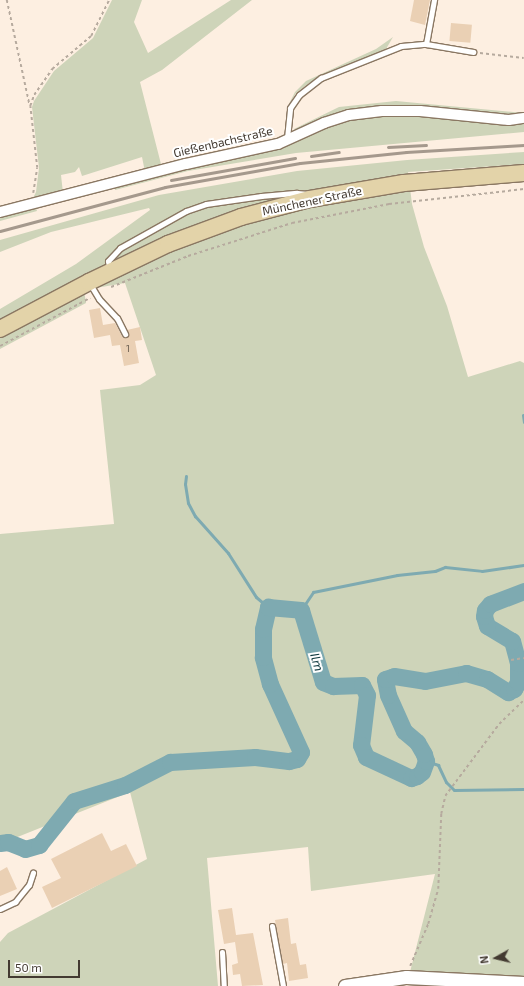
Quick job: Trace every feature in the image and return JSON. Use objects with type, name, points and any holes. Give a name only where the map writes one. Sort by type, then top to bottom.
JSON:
[{"type":"main road","name":"Münchener Straße","points":[[0,329],[92,288],[110,271],[218,225],[310,199],[416,181],[524,173]]},
{"type":"street","name":"Gießenbachstraße","points":[[0,212],[186,164],[253,150],[349,115],[382,111],[420,112],[509,120],[524,118]]},
{"type":"street","points":[[345,986],[406,977],[524,983]]},
{"type":"lane","points":[[426,44],[434,0]]},
{"type":"lane","points":[[287,138],[290,108],[310,84],[401,46],[426,44],[473,52]]},
{"type":"lane","points":[[110,271],[108,261],[120,248],[186,211],[206,204],[261,196],[303,192],[308,194],[310,199]]},
{"type":"lane","points":[[92,288],[117,318],[125,334]]},
{"type":"lane","points":[[0,909],[15,902],[30,885],[33,873]]},
{"type":"lane","points":[[272,926],[283,986]]},
{"type":"lane","points":[[222,952],[224,986]]},
{"type":"path","points":[[7,0],[30,106],[37,168],[34,191],[28,206]]},
{"type":"path","points":[[30,106],[38,88],[52,69],[91,36],[109,0]]},
{"type":"path","points":[[473,52],[524,58]]},
{"type":"path","points":[[0,346],[92,288],[292,223],[389,204],[524,190]]},
{"type":"path","points":[[511,660],[524,658]]},
{"type":"path","points":[[406,977],[428,924],[438,889],[441,814],[444,796],[499,724],[524,700]]},
{"type":"green space","points":[[112,0],[142,0],[134,22],[148,53],[231,0],[252,0],[162,70],[140,82],[162,168],[145,172],[142,157],[82,176],[79,167],[75,172],[61,175],[63,193],[31,202],[36,192],[39,168],[32,107],[34,101],[54,71],[93,38]]},
{"type":"green space","points":[[393,37],[386,49],[309,83],[296,93],[287,108],[295,92],[306,81],[376,49]]},
{"type":"green space","points":[[396,101],[524,113],[524,116],[382,108],[297,131],[294,129],[339,107]]},
{"type":"green space","points":[[382,115],[524,122],[524,132],[296,153],[188,171],[115,190],[115,186],[326,125],[350,119]]},
{"type":"green space","points":[[524,152],[524,164],[408,172],[412,204],[424,247],[447,306],[468,377],[520,361],[524,363],[524,976],[410,972],[435,874],[311,891],[308,847],[207,858],[218,986],[0,986],[0,942],[8,933],[147,859],[130,792],[0,844],[0,534],[114,524],[100,390],[140,385],[156,375],[125,283],[84,290],[86,303],[0,349],[0,309],[76,264],[150,210],[149,208],[51,232],[0,252],[0,240],[159,195],[297,171],[407,160]]},
{"type":"green space","points":[[36,208],[37,211],[0,221],[0,216]]},
{"type":"building","points":[[414,0],[430,0],[425,25],[410,21]]},
{"type":"building","points":[[451,23],[472,25],[470,43],[449,41]]},
{"type":"building","points":[[100,308],[103,325],[115,323],[123,338],[129,336],[127,330],[140,327],[142,340],[135,341],[139,363],[124,366],[120,345],[112,346],[110,335],[94,338],[89,310]]},
{"type":"building","points":[[102,833],[111,851],[126,844],[137,866],[52,908],[42,887],[61,878],[51,859]]},
{"type":"building","points":[[7,867],[17,889],[0,896],[0,871]]},
{"type":"building","points":[[232,908],[236,935],[253,933],[263,985],[242,986],[240,974],[233,975],[232,965],[238,963],[235,942],[224,944],[218,910]]},
{"type":"building","points":[[288,918],[291,944],[296,943],[300,965],[306,964],[308,978],[289,981],[287,963],[283,964],[275,920]]},
{"type":"waterway","points":[[523,415],[524,422]]},
{"type":"waterway","points":[[186,476],[185,484],[188,503],[195,516],[228,553],[256,597],[268,607]]},
{"type":"waterway","points":[[301,610],[313,592],[397,575],[435,571],[445,567],[482,571],[524,565]]},
{"type":"waterway","name":"Ilm","points":[[0,843],[8,842],[25,849],[39,845],[74,801],[125,785],[170,762],[255,757],[289,761],[297,759],[301,752],[270,684],[263,657],[263,629],[268,607],[301,610],[323,682],[333,686],[362,685],[367,695],[361,745],[366,757],[411,778],[417,776],[422,772],[426,761],[424,754],[417,742],[404,731],[388,695],[385,679],[394,676],[425,681],[466,673],[487,679],[508,692],[514,689],[518,682],[518,663],[512,641],[487,626],[484,616],[485,610],[490,604],[524,591]]},
{"type":"waterway","points":[[426,761],[438,765],[446,782],[454,790],[524,789]]},
{"type":"railway","points":[[388,147],[426,145]]},
{"type":"railway","points":[[0,231],[165,187],[300,163],[406,152],[524,145]]},
{"type":"railway","points":[[311,156],[339,152]]},
{"type":"railway","points":[[171,180],[295,158]]}]
